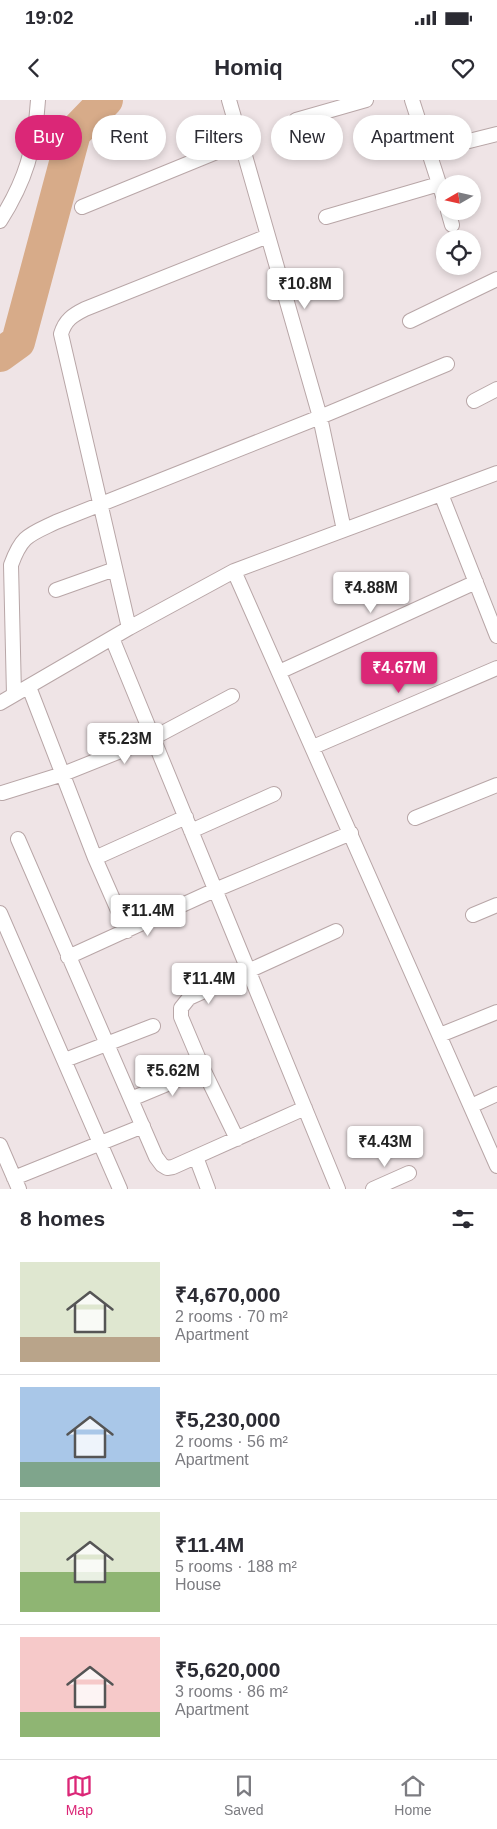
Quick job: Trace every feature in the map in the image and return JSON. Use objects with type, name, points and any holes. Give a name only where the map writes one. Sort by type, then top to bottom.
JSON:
[{"type":"street","points":[[0,221],[15,198],[30,160],[38,100]]},
{"type":"street","points":[[229,100],[233,115]]},
{"type":"street","points":[[314,115],[366,100]]},
{"type":"street","points":[[412,100],[417,115]]},
{"type":"street","points":[[472,140],[497,134]]},
{"type":"street","points":[[82,207],[197,160]]},
{"type":"street","points":[[246,160],[320,417],[344,530]]},
{"type":"street","points":[[432,160],[436,175]]},
{"type":"street","points":[[326,217],[436,185]]},
{"type":"street","points":[[451,220],[452,225]]},
{"type":"street","points":[[129,628],[61,334],[64,323],[73,315],[85,309],[268,236]]},
{"type":"street","points":[[410,321],[497,279]]},
{"type":"street","points":[[14,695],[6,573],[18,547],[27,535],[448,364]]},
{"type":"street","points":[[474,401],[497,390]]},
{"type":"street","points":[[0,704],[129,628],[234,571],[497,473]]},
{"type":"street","points":[[441,494],[497,636]]},
{"type":"street","points":[[56,590],[116,569]]},
{"type":"street","points":[[234,571],[497,1166]]},
{"type":"street","points":[[279,672],[476,582]]},
{"type":"street","points":[[112,638],[336,1188]]},
{"type":"street","points":[[313,747],[497,668]]},
{"type":"street","points":[[29,686],[95,858],[127,931]]},
{"type":"street","points":[[2,793],[63,774],[153,738],[232,696]]},
{"type":"street","points":[[415,818],[497,785]]},
{"type":"street","points":[[191,831],[274,794]]},
{"type":"street","points":[[95,858],[186,817]]},
{"type":"street","points":[[68,957],[216,890],[351,834]]},
{"type":"street","points":[[18,839],[106,1044],[156,1157],[162,1165],[167,1168],[196,1157],[305,1108]]},
{"type":"street","points":[[473,915],[497,905]]},
{"type":"street","points":[[0,913],[120,1189]]},
{"type":"street","points":[[237,1139],[203,1069],[181,1017],[181,1008],[190,998],[336,931]]},
{"type":"street","points":[[440,1035],[497,1012]]},
{"type":"street","points":[[64,1060],[153,1026]]},
{"type":"street","points":[[131,1099],[203,1069]]},
{"type":"street","points":[[471,1106],[497,1094]]},
{"type":"street","points":[[0,1145],[16,1184],[101,1143],[143,1126]]},
{"type":"street","points":[[196,1157],[208,1189]]},
{"type":"street","points":[[373,1189],[409,1173]]},
{"type":"waterway","points":[[0,355],[18,342],[74,133],[106,100]]}]
